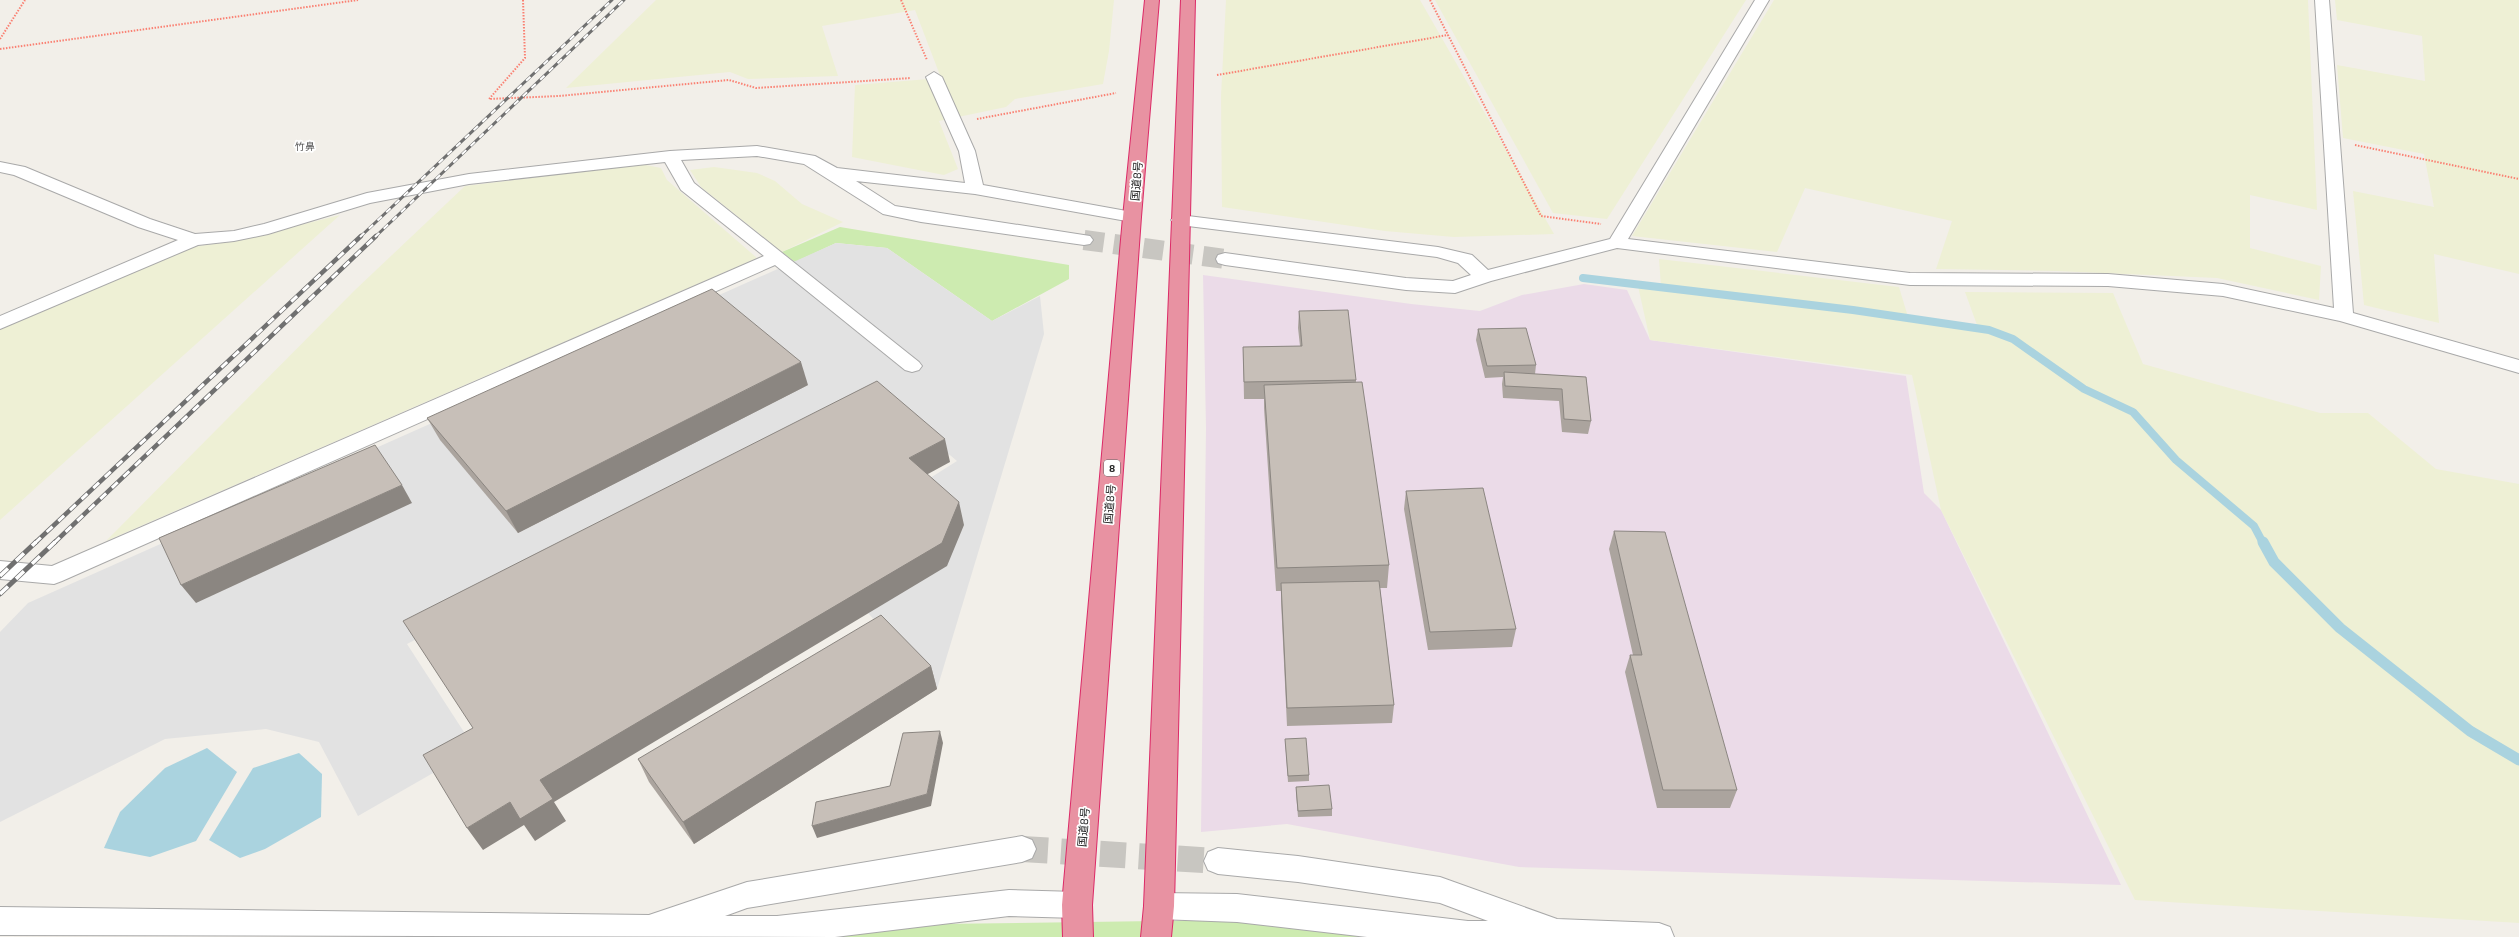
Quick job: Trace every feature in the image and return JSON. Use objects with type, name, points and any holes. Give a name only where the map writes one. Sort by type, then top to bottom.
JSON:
[{"type":"highway","name":"国道8号","points":[[1078,937],[1077,904],[1132,217],[1152,0]]},
{"type":"highway","points":[[1156,937],[1159,906],[1188,0]]},
{"type":"street","points":[[1617,243],[1762,0]]},
{"type":"street","points":[[2322,0],[2330,140],[2344,316]]},
{"type":"street","points":[[934,77],[967,151],[975,189]]},
{"type":"street","points":[[0,323],[194,240],[234,236],[268,229],[367,198],[469,179],[670,156],[757,151],[808,160],[833,173],[889,210],[1084,240]]},
{"type":"street","points":[[670,156],[687,186],[778,257],[912,366]]},
{"type":"street","points":[[0,167],[20,171],[114,211],[194,240]]},
{"type":"street","points":[[833,173],[975,189],[1132,217]]},
{"type":"street","points":[[1180,220],[1267,232],[1438,252],[1465,258],[1484,277]]},
{"type":"street","points":[[1226,259],[1406,284],[1455,287],[1484,277],[1617,243],[1910,279],[2108,280],[2223,290],[2344,316],[2519,368]]},
{"type":"street","points":[[0,570],[54,576],[778,257]]},
{"type":"street","points":[[641,929],[747,895],[1022,849]]},
{"type":"street","points":[[1218,861],[1298,869],[1440,890],[1558,933]]},
{"type":"street","points":[[0,921],[777,930],[1009,903],[1077,904]]},
{"type":"street","points":[[1159,906],[1237,908],[1468,935],[1558,933],[1659,937]]},
{"type":"path","points":[[0,39],[25,0]]},
{"type":"path","points":[[0,49],[358,0]]},
{"type":"path","points":[[523,0],[525,58],[489,99],[559,96],[617,89],[729,80],[756,88],[934,77],[900,0]]},
{"type":"path","points":[[1430,0],[1541,216],[1626,227]]},
{"type":"path","points":[[1217,75],[1448,35]]},
{"type":"path","points":[[954,123],[1116,93]]},
{"type":"path","points":[[2330,140],[2519,179]]},
{"type":"shaded area","points":[[836,243],[887,248],[992,321],[1040,296],[1044,334],[937,689],[868,613],[919,485],[957,461],[883,399],[407,644],[475,749],[358,816],[319,742],[266,729],[165,739],[0,822],[0,632],[28,603]]},
{"type":"shaded area","points":[[1203,275],[1411,304],[1480,311],[1522,295],[1584,284],[1627,290],[1650,340],[1906,376],[1924,493],[1941,510],[2121,885],[1519,867],[1287,824],[1201,832],[1206,428]]},
{"type":"green space","points":[[656,0],[1114,0],[1109,51],[1103,84],[1015,99],[1006,107],[939,121],[958,169],[944,175],[852,157],[855,85],[941,78],[915,10],[822,26],[838,76],[748,79],[730,72],[566,88]]},
{"type":"green space","points":[[1226,0],[1420,0],[1554,234],[1454,237],[1385,231],[1222,207],[1221,96]]},
{"type":"green space","points":[[1435,0],[1746,0],[1607,219],[1553,213]]},
{"type":"green space","points":[[1774,0],[2308,0],[2317,210],[2250,195],[2250,248],[2321,266],[2319,300],[2217,278],[2057,271],[1936,269],[1952,221],[1805,188],[1777,252],[1632,236]]},
{"type":"green space","points":[[2335,0],[2519,0],[2519,274],[2434,254],[2439,323],[2364,305],[2353,191],[2434,207],[2424,154],[2343,138],[2337,65],[2425,81],[2422,36],[2337,20]]},
{"type":"green space","points":[[641,164],[661,168],[667,180],[757,258],[106,541],[355,290],[465,186]]},
{"type":"green space","points":[[714,167],[757,173],[775,181],[802,204],[843,222],[782,252],[701,187],[690,170]]},
{"type":"green space","points":[[340,215],[0,520],[0,328],[191,247],[237,241]]},
{"type":"green space","points":[[840,227],[1069,265],[1069,279],[992,321],[887,248],[836,243],[795,262],[782,252]]},
{"type":"green space","points":[[1659,259],[1899,287],[1908,317],[1977,325],[1965,292],[2113,293],[2143,364],[2320,413],[2368,413],[2436,469],[2519,484],[2519,923],[2135,900],[1941,510],[1912,375],[1650,340],[1638,286],[1661,286]]},
{"type":"green space","points":[[1227,920],[1487,937],[669,937],[939,924]]},
{"type":"water","points":[[207,748],[237,772],[196,841],[150,857],[104,848],[120,812],[165,768]]},
{"type":"water","points":[[299,753],[322,774],[321,817],[265,849],[240,858],[209,840],[253,768]]},
{"type":"building","points":[[712,289],[801,362],[506,511],[427,418]]},
{"type":"building","points":[[1348,310],[1356,380],[1244,382],[1243,347],[1302,346],[1299,311]]},
{"type":"building","points":[[1526,328],[1536,365],[1487,366],[1478,329]]},
{"type":"building","points":[[1504,372],[1586,377],[1591,421],[1564,419],[1562,389],[1505,386]]},
{"type":"building","points":[[877,381],[945,439],[909,458],[959,502],[942,543],[540,780],[553,799],[520,819],[510,802],[467,828],[423,755],[473,728],[403,621]]},
{"type":"building","points":[[1362,382],[1389,565],[1277,568],[1264,385]]},
{"type":"building","points":[[375,445],[402,485],[181,585],[159,538]]},
{"type":"building","points":[[1483,488],[1516,629],[1430,632],[1406,491]]},
{"type":"building","points":[[1614,531],[1665,532],[1737,790],[1663,790],[1630,655],[1642,655]]},
{"type":"building","points":[[1379,581],[1394,705],[1287,708],[1281,583]]},
{"type":"building","points":[[881,615],[931,666],[683,822],[638,759]]},
{"type":"building","points":[[940,731],[927,794],[812,826],[816,802],[890,786],[903,733]]},
{"type":"building","points":[[1306,738],[1309,775],[1288,776],[1285,739]]},
{"type":"building","points":[[1329,785],[1332,809],[1298,811],[1296,787]]},
{"type":"waterway","points":[[1583,278],[1853,310],[1989,330],[2013,339],[2084,389],[2133,412],[2176,460],[2254,526],[2263,543]]},
{"type":"waterway","points":[[2263,542],[2274,562],[2340,628],[2470,731],[2519,760]]},
{"type":"tunnel","points":[[1084,240],[1225,259]]},
{"type":"tunnel","points":[[1022,849],[1218,861]]},
{"type":"railway","points":[[360,237],[612,0]]},
{"type":"railway","points":[[375,237],[624,0]]},
{"type":"railway","points":[[35,543],[361,236]]},
{"type":"railway","points":[[54,543],[376,236]]},
{"type":"railway","points":[[0,576],[36,542]]},
{"type":"railway","points":[[0,594],[55,542]]},
{"type":"district","name":"竹鼻","points":[[305,146]]}]
